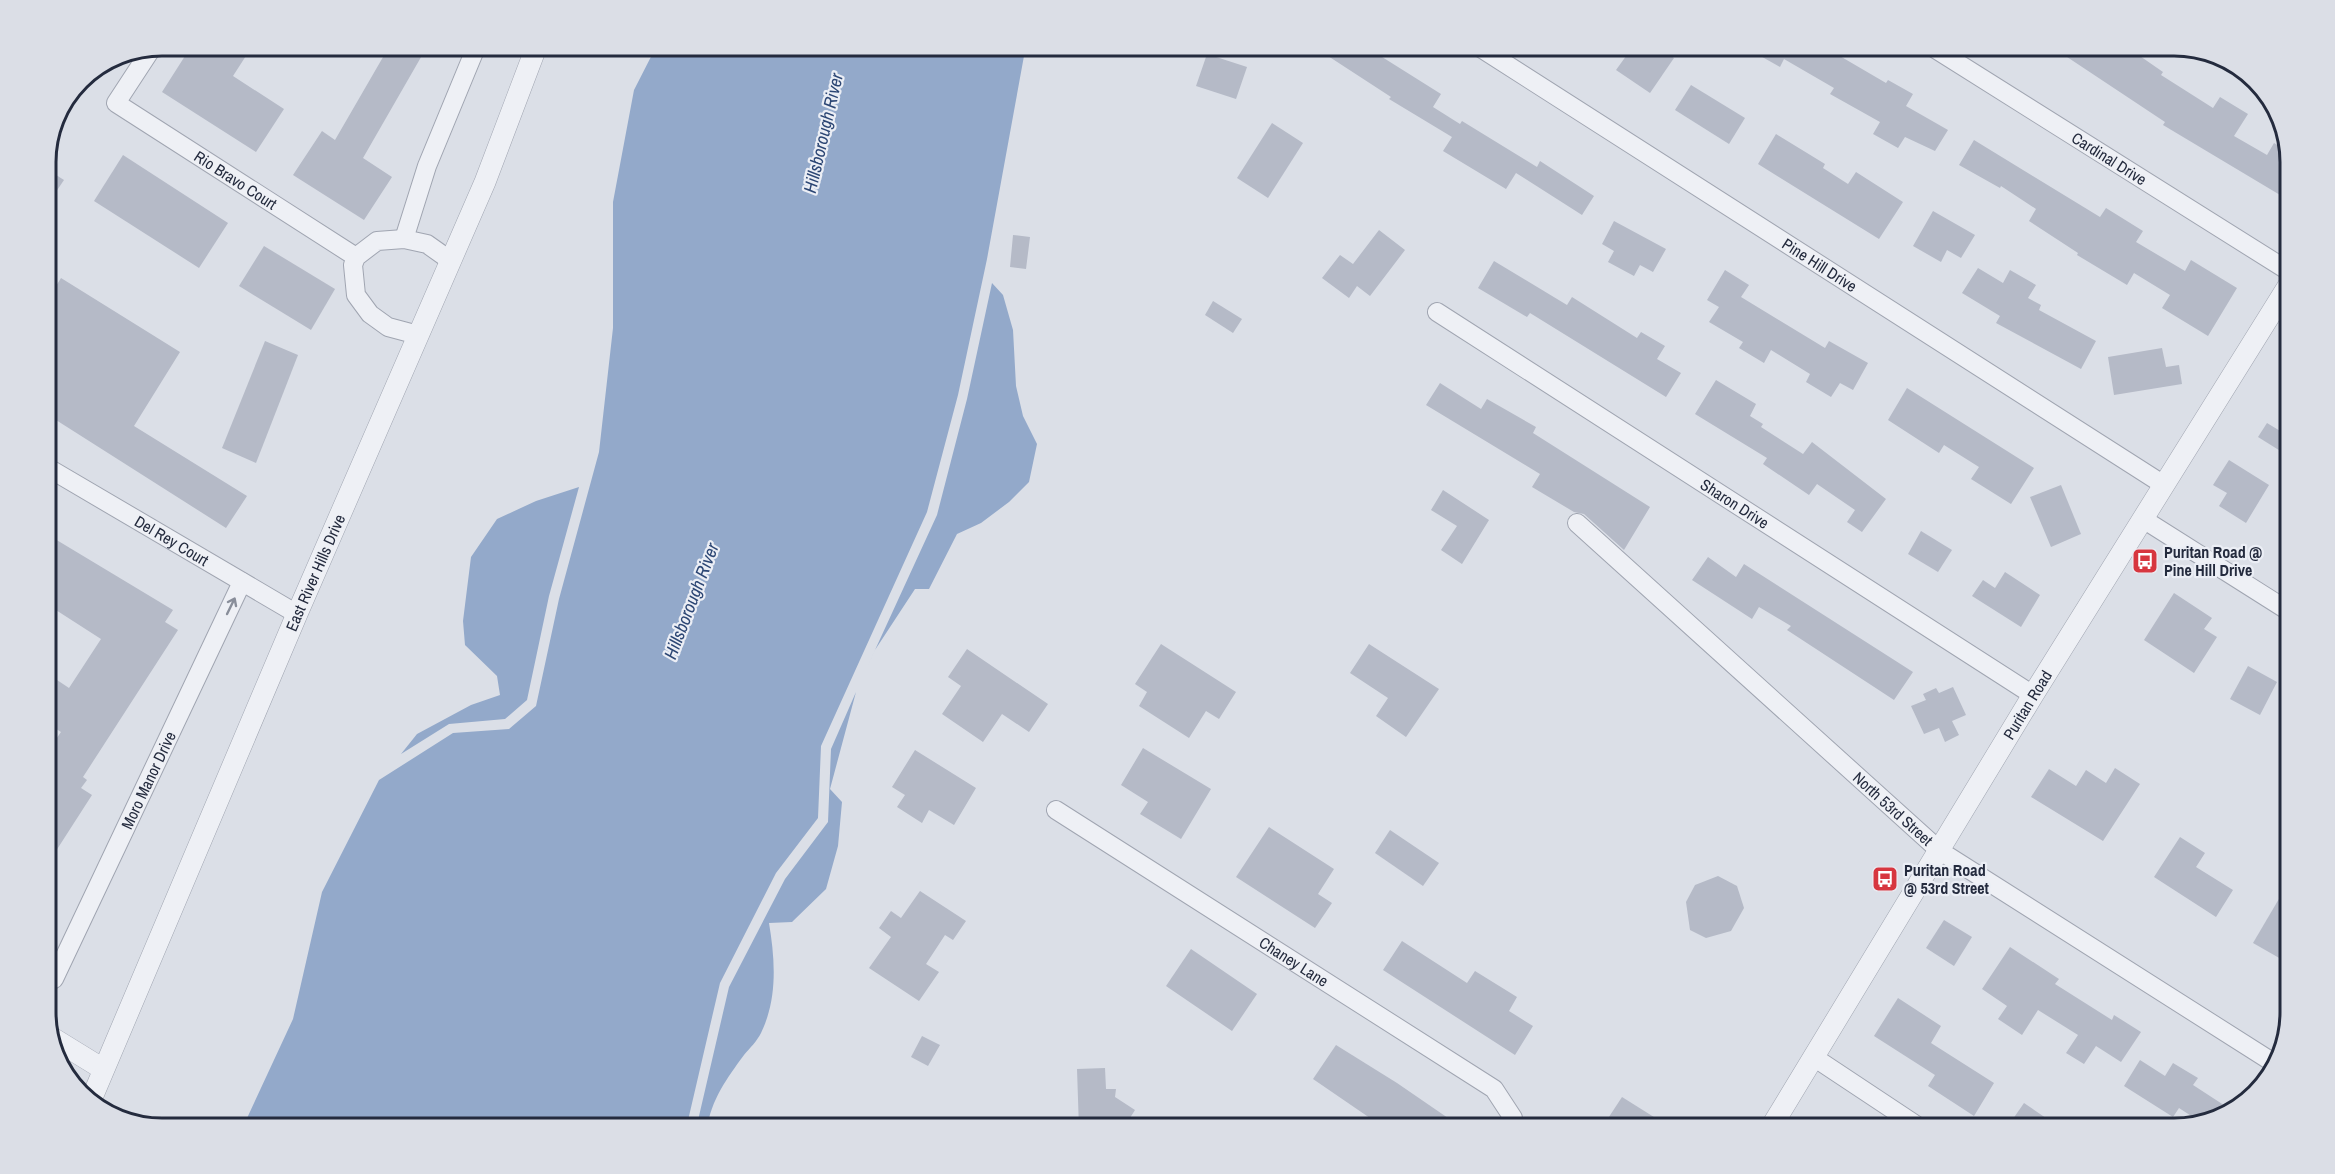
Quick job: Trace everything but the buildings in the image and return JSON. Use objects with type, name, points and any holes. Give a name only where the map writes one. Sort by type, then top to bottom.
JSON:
[{"type":"street","name":"Rio Bravo Court","points":[[146,56],[116,103],[356,257]]},
{"type":"street","points":[[404,239],[427,166],[472,56]]},
{"type":"street","name":"East River Hills Drive","points":[[94,1093],[297,614],[485,182],[533,56]]},
{"type":"street","name":"Pine Hill Drive","points":[[1493,56],[2164,485]]},
{"type":"street","name":"Cardinal Drive","points":[[1946,56],[2279,265]]},
{"type":"street","points":[[418,335],[387,327],[370,314],[356,295],[353,265],[356,257],[377,241],[404,239],[427,244],[451,261]]},
{"type":"street","name":"Puritan Road","points":[[1777,1118],[2033,695],[2279,300]]},
{"type":"street","name":"Sharon Drive","points":[[1437,312],[2033,695]]},
{"type":"street","name":"Del Rey Court","points":[[56,472],[297,614]]},
{"type":"street","points":[[2143,519],[2280,605]]},
{"type":"street","name":"North 53rd Street","points":[[1577,523],[1940,851],[2269,1060]]},
{"type":"street","name":"Moro Manor Drive","points":[[56,965],[242,582]]},
{"type":"street","name":"Chaney Lane","points":[[1056,810],[1494,1089],[1513,1118]]},
{"type":"street","points":[[60,1043],[103,1069]]},
{"type":"street","points":[[1815,1058],[1905,1118]]},
{"type":"water","name":"Hillsborough River","points":[[651,56],[1024,56],[987,259],[958,395],[927,512],[821,746],[818,818],[776,873],[720,983],[689,1118],[247,1118],[293,1019],[322,892],[379,780],[453,733],[509,729],[536,706],[559,599],[599,452],[613,328],[613,202],[634,90]]},
{"type":"water","points":[[992,283],[1003,295],[1013,330],[1016,386],[1023,416],[1037,444],[1029,482],[1009,502],[981,523],[957,534],[929,589],[915,589],[875,650],[937,515],[967,399]]},
{"type":"water","points":[[579,487],[549,596],[527,700],[505,719],[449,724],[401,754],[417,734],[471,705],[500,695],[497,676],[465,645],[463,621],[471,557],[497,519],[536,501]]},
{"type":"water","points":[[856,692],[830,789],[842,802],[838,846],[826,889],[792,922],[769,923],[774,978],[766,1020],[758,1039],[726,1081],[709,1118],[699,1118],[729,987],[785,879],[828,822],[831,749]]},
{"type":"place","name":"Puritan Road @ Pine Hill Drive","points":[[2145,561]]},
{"type":"place","name":"Puritan Road @ 53rd Street","points":[[1885,879]]}]
